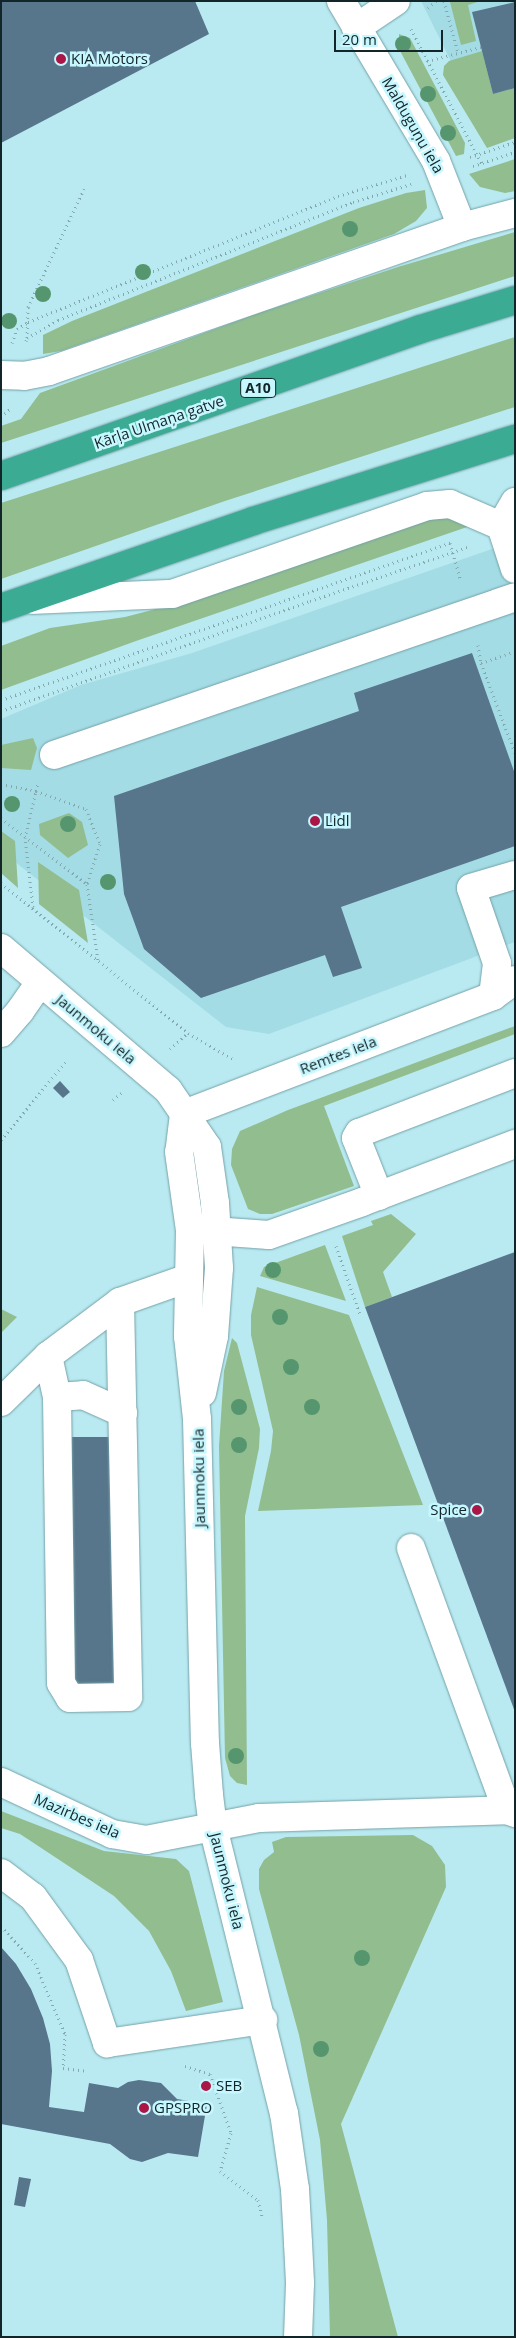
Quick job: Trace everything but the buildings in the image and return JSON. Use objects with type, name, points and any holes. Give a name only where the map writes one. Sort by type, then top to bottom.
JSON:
[{"type":"highway","name":"Kārļa Ulmaņa gatve","points":[[1,476],[421,329],[515,300]]},
{"type":"highway","points":[[11,605],[253,521],[515,440]]},
{"type":"street","name":"Malduguņu iela","points":[[341,1],[440,171],[462,227]]},
{"type":"street","points":[[356,28],[394,3]]},
{"type":"street","points":[[13,375],[49,372],[462,227],[515,213]]},
{"type":"street","points":[[515,502],[502,531],[515,569]]},
{"type":"street","points":[[11,605],[172,594],[427,506],[450,504],[502,531]]},
{"type":"street","points":[[54,755],[515,597]]},
{"type":"street","points":[[504,996],[497,963],[471,888],[515,875]]},
{"type":"street","name":"Jaunmoku iela","points":[[1,948],[168,1090],[207,1147],[215,1203],[219,1268],[214,1336],[197,1419]]},
{"type":"street","name":"Remtes iela","points":[[184,1114],[504,996],[515,980]]},
{"type":"street","points":[[1,1033],[20,1011],[40,982]]},
{"type":"street","points":[[379,1196],[356,1138],[359,1133],[515,1073]]},
{"type":"street","name":"Jaunmoku iela","points":[[184,1114],[179,1152],[190,1230],[188,1336],[197,1419],[205,1743],[213,1827],[263,2020],[284,2113],[294,2189],[300,2283],[298,2337]]},
{"type":"street","points":[[190,1230],[217,1230],[270,1235],[326,1216],[515,1144]]},
{"type":"street","points":[[1,1402],[48,1356],[120,1302],[188,1278]]},
{"type":"street","points":[[48,1356],[57,1397],[61,1683],[70,1698],[128,1697],[120,1302]]},
{"type":"street","points":[[57,1397],[83,1395],[122,1412]]},
{"type":"street","points":[[411,1548],[511,1812]]},
{"type":"street","name":"Mazirbes iela","points":[[1,1782],[112,1834],[146,1840],[259,1818],[511,1812]]},
{"type":"street","points":[[1,1872],[34,1897],[79,1960],[107,2043],[263,2020]]},
{"type":"path","points":[[444,1],[458,53]]},
{"type":"path","points":[[394,3],[408,24],[482,164]]},
{"type":"path","points":[[427,61],[481,47]]},
{"type":"path","points":[[26,338],[58,320],[353,202],[515,142]]},
{"type":"path","points":[[1,417],[11,408],[12,345],[17,329],[28,322],[338,196],[440,171],[482,164],[515,152]]},
{"type":"path","points":[[13,375],[23,354],[28,322],[28,307],[84,189]]},
{"type":"path","points":[[1,700],[450,543],[502,531]]},
{"type":"path","points":[[1,711],[454,552],[502,531]]},
{"type":"path","points":[[450,543],[470,613],[481,664],[515,753]]},
{"type":"path","points":[[481,664],[515,651]]},
{"type":"path","points":[[33,908],[25,838],[36,791],[86,809],[100,844],[87,884],[98,960]]},
{"type":"path","points":[[1,818],[87,884]]},
{"type":"path","points":[[1,883],[188,1033],[240,1063]]},
{"type":"path","points":[[1,1140],[67,1060]]},
{"type":"path","points":[[326,1216],[360,1314]]},
{"type":"shaded area","points":[[421,1],[515,1],[515,120],[485,130]]},
{"type":"shaded area","points":[[515,541],[515,942],[269,1034],[226,1027],[1,851],[1,719],[81,685],[192,653]]},
{"type":"green space","points":[[481,1],[468,5],[476,41],[461,45],[450,2]]},
{"type":"green space","points":[[399,34],[410,38],[465,143],[464,154],[456,156],[399,49]]},
{"type":"green space","points":[[482,51],[493,94],[515,88],[515,138],[487,148],[443,75],[444,66],[449,61]]},
{"type":"green space","points":[[515,159],[515,191],[505,193],[480,187],[469,174]]},
{"type":"green space","points":[[425,190],[427,208],[416,221],[394,234],[61,351],[43,354],[43,335],[72,321],[359,208],[406,193]]},
{"type":"green space","points":[[515,232],[515,276],[1,443],[1,426],[21,419],[40,393],[256,314],[398,267]]},
{"type":"green space","points":[[515,337],[515,407],[225,501],[1,579],[1,503]]},
{"type":"green space","points":[[441,516],[460,519],[470,526],[136,641],[1,690],[1,646],[50,628],[125,617],[152,610],[419,521]]},
{"type":"green space","points":[[33,738],[37,748],[31,770],[1,768],[1,745]]},
{"type":"green space","points":[[69,813],[82,822],[88,845],[68,858],[40,835],[39,824]]},
{"type":"green space","points":[[1,831],[15,841],[18,888],[1,873]]},
{"type":"green space","points":[[38,862],[79,890],[88,943],[39,904]]},
{"type":"green space","points":[[515,1026],[515,1034],[324,1106],[354,1186],[272,1214],[260,1214],[248,1209],[231,1165],[232,1149],[240,1131],[288,1110]]},
{"type":"green space","points":[[391,1214],[416,1234],[383,1272],[392,1297],[365,1307],[342,1236],[373,1225],[371,1221]]},
{"type":"green space","points":[[325,1245],[346,1301],[260,1276],[264,1267]]},
{"type":"green space","points":[[257,1287],[349,1315],[423,1505],[258,1511],[271,1451],[273,1431],[251,1335],[251,1315]]},
{"type":"green space","points":[[1,1309],[17,1317],[1,1333]]},
{"type":"green space","points":[[232,1338],[237,1343],[260,1429],[259,1448],[245,1516],[247,1785],[237,1783],[230,1776],[225,1758],[219,1446],[224,1371]]},
{"type":"green space","points":[[1,1811],[104,1851],[176,1859],[189,1871],[223,2002],[186,2011],[171,1971],[149,1931],[114,1896],[20,1834],[1,1828]]},
{"type":"green space","points":[[413,1835],[432,1846],[445,1865],[446,1887],[341,2124],[398,2337],[330,2337],[327,2220],[320,2140],[299,2035],[259,1889],[259,1869],[264,1860],[274,1852],[272,1842],[286,1837]]},
{"type":"place","name":"KIA Motors","points":[[61,59]]},
{"type":"place","name":"Lidl","points":[[315,821]]},
{"type":"place","name":"Spice","points":[[477,1510]]},
{"type":"place","name":"SEB","points":[[206,2086]]},
{"type":"place","name":"GPSPRO","points":[[144,2108]]}]
